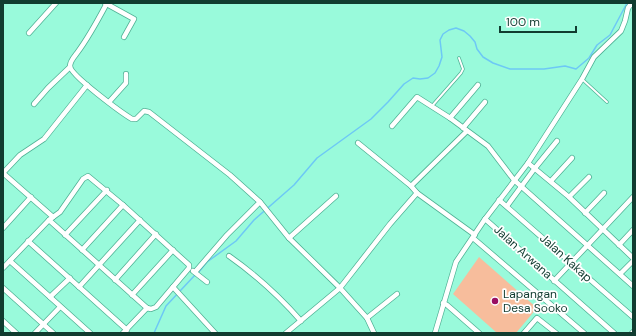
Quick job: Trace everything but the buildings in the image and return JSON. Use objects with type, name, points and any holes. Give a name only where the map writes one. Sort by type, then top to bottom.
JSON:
[{"type":"street","points":[[30,33],[56,3]]},
{"type":"street","points":[[34,104],[70,67],[72,61],[92,32],[106,3],[134,19],[124,37]]},
{"type":"street","points":[[435,333],[456,262],[485,219],[528,163],[582,79],[594,57],[621,31],[628,8],[632,3]]},
{"type":"street","points":[[70,67],[72,71],[88,86],[132,119],[136,119],[144,111],[149,112],[230,175],[260,202],[289,238],[340,288],[367,318],[374,333]]},
{"type":"street","points":[[109,102],[126,83],[126,74]]},
{"type":"street","points":[[450,118],[478,85]]},
{"type":"street","points":[[54,217],[3,173],[20,155],[44,139],[88,86]]},
{"type":"street","points":[[392,126],[417,98],[450,118],[488,146],[514,180],[633,286]]},
{"type":"street","points":[[462,128],[485,102]]},
{"type":"street","points":[[411,186],[467,131]]},
{"type":"street","points":[[507,206],[557,141]]},
{"type":"street","points":[[358,143],[411,186],[417,193],[474,237],[584,333]]},
{"type":"street","points":[[551,181],[572,158]]},
{"type":"street","points":[[528,163],[569,197],[633,259],[620,274]]},
{"type":"street","points":[[3,268],[49,220],[60,212],[83,179],[88,176],[156,234],[188,263],[189,268],[207,282]]},
{"type":"street","points":[[569,197],[589,177]]},
{"type":"street","points":[[65,235],[106,190]]},
{"type":"street","points":[[286,333],[340,288],[390,224],[417,193]]},
{"type":"street","points":[[585,213],[604,193]]},
{"type":"street","points":[[289,238],[336,196]]},
{"type":"street","points":[[554,281],[633,197]]},
{"type":"street","points":[[3,228],[31,198]]},
{"type":"street","name":"Jalan Kakap","points":[[499,200],[633,317]]},
{"type":"street","points":[[196,274],[227,235],[260,202]]},
{"type":"street","points":[[82,250],[123,205]]},
{"type":"street","name":"Jalan Arwana","points":[[485,219],[614,333]]},
{"type":"street","points":[[49,220],[147,308],[152,309],[156,307],[175,288],[189,268]]},
{"type":"street","points":[[79,287],[140,220]]},
{"type":"street","points":[[619,245],[633,230]]},
{"type":"street","points":[[115,280],[156,234]]},
{"type":"street","points":[[28,241],[70,278],[125,331],[147,308]]},
{"type":"street","points":[[132,295],[173,250]]},
{"type":"street","points":[[229,256],[269,289],[302,321]]},
{"type":"street","points":[[10,260],[90,333]]},
{"type":"street","points":[[50,297],[70,278]]},
{"type":"street","points":[[3,288],[53,333]]},
{"type":"street","points":[[175,288],[215,333]]},
{"type":"street","points":[[367,318],[397,294]]},
{"type":"street","points":[[443,303],[479,333]]},
{"type":"street","points":[[35,333],[60,307]]},
{"type":"street","points":[[524,333],[537,318],[556,333]]},
{"type":"street","points":[[3,321],[16,333]]},
{"type":"lane","points":[[432,107],[461,73],[463,69],[460,58]]},
{"type":"lane","points":[[582,79],[608,102]]},
{"type":"shaded area","name":"Lapangan Desa Sooko","points":[[479,257],[537,308],[516,333],[497,333],[453,294]]},
{"type":"waterway","points":[[198,273],[207,262],[236,241],[254,220],[294,185],[317,158],[371,119],[404,84],[413,78],[428,78],[435,73],[442,57],[440,40],[443,34],[449,30],[456,28],[464,31],[475,42],[477,49],[483,57],[493,63],[510,69],[544,69],[565,66],[576,69],[589,58],[597,45],[610,35],[627,3]]},
{"type":"waterway","points":[[154,333],[166,306],[195,275]]},
{"type":"place","name":"Lapangan Desa Sooko","points":[[495,301]]}]
